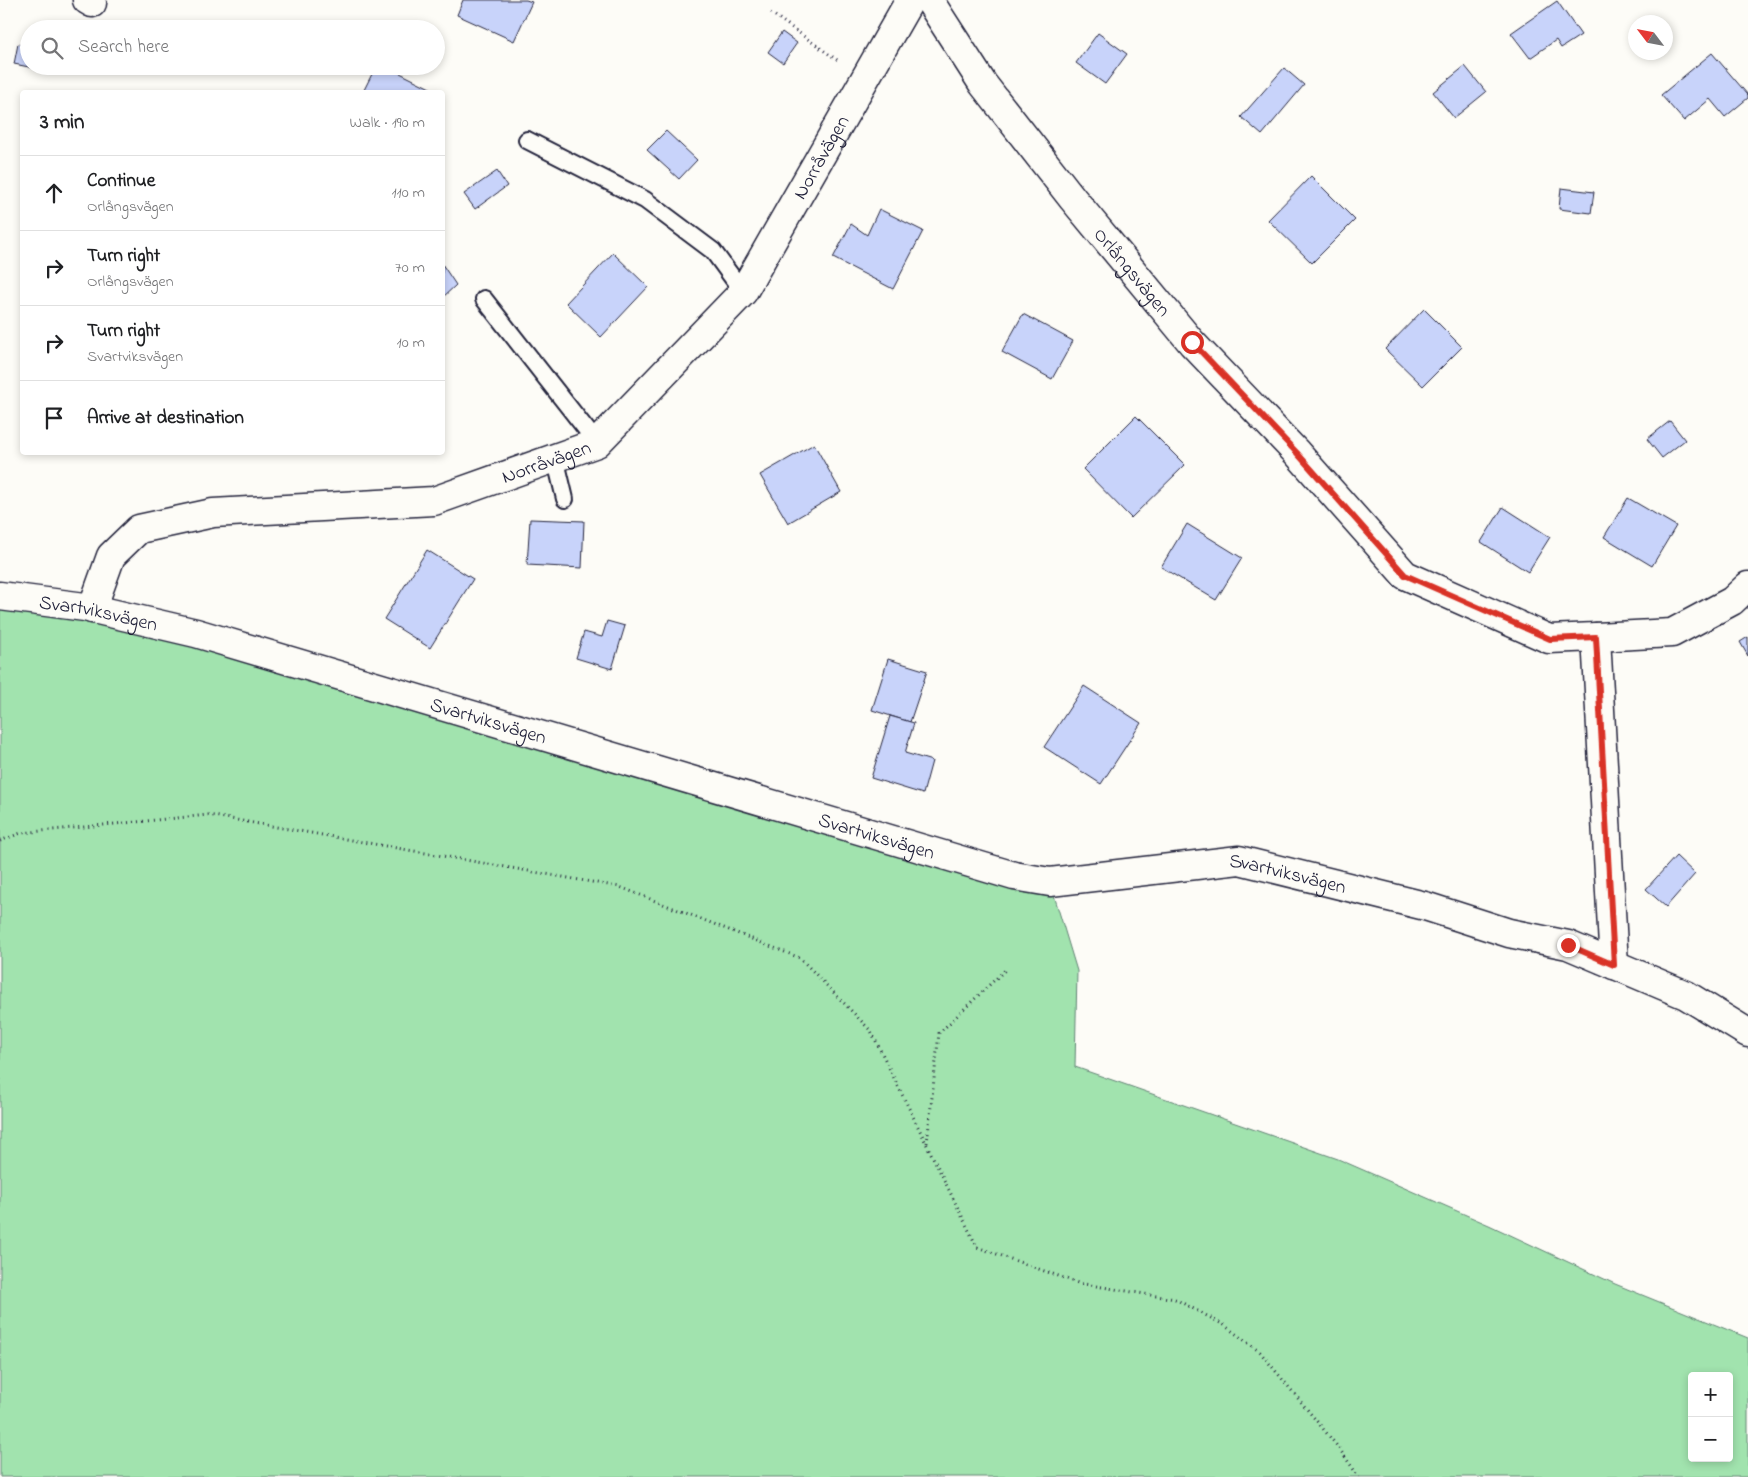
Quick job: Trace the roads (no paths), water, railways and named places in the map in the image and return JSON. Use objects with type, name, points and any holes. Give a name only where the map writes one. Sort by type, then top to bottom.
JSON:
[{"type":"street","name":"Norråvägen","points":[[92,609],[111,556],[139,529],[213,513],[434,501],[596,443],[743,292],[910,0]]},
{"type":"street","name":"Orlångsvägen","points":[[929,0],[983,84],[1072,199],[1192,342],[1297,453],[1405,575],[1550,639],[1672,633],[1732,601],[1748,586]]},
{"type":"street","name":"Svartviksvägen","points":[[0,596],[92,609],[196,634],[1014,876],[1050,882],[1239,860],[1425,906],[1509,933],[1568,945],[1686,995],[1748,1033]]},
{"type":"street","points":[[1596,637],[1614,965]]},
{"type":"lane","points":[[527,140],[645,200],[713,251],[743,292]]},
{"type":"lane","points":[[484,299],[596,443]]},
{"type":"lane","points":[[555,457],[565,498]]}]
